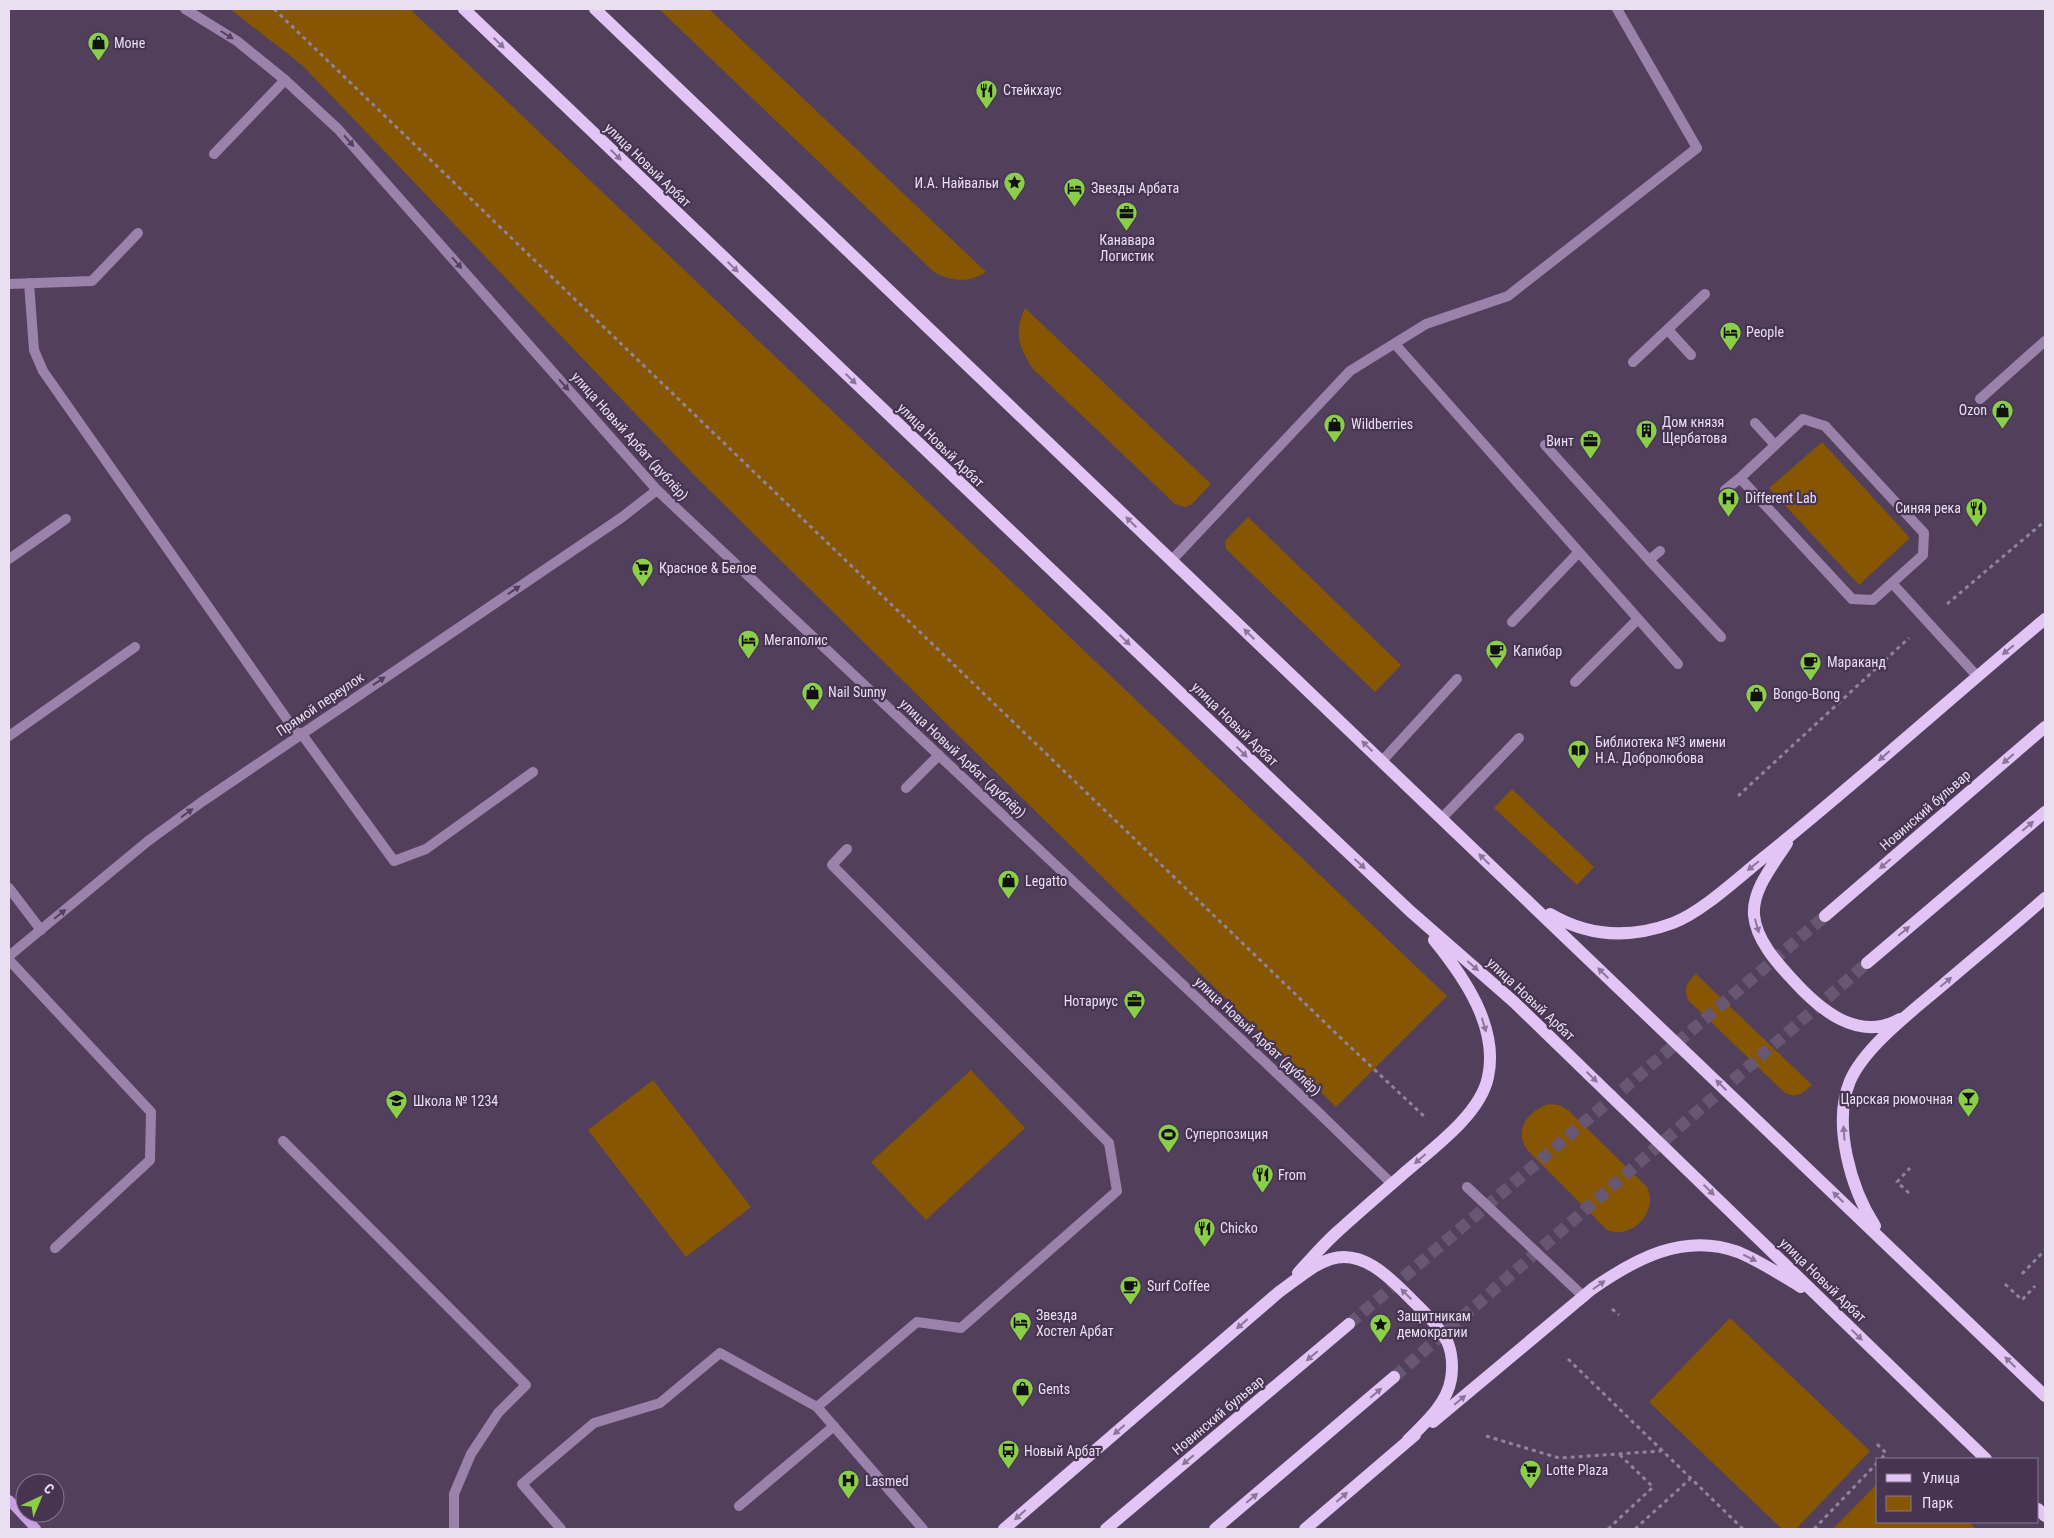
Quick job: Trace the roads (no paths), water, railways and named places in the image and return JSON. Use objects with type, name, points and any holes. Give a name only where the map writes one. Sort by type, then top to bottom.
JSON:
[{"type":"main road","name":"улица Новый Арбат","points":[[464,9],[1410,911],[1514,1002],[1985,1458]]},
{"type":"main road","points":[[595,9],[2045,1396]]},
{"type":"main road","points":[[1519,892],[1542,910],[1568,925],[1605,934],[1642,932],[1675,922],[1703,906],[1791,835],[2045,619]]},
{"type":"main road","name":"Новинский бульвар","points":[[1825,916],[2045,727]]},
{"type":"main road","points":[[1867,963],[2045,812]]},
{"type":"main road","points":[[1791,835],[1763,882],[1756,898],[1755,920],[1761,939],[1781,968],[1811,1000],[1828,1014],[1844,1022],[1868,1027],[1883,1026],[1909,1014]]},
{"type":"main road","points":[[1886,1242],[1868,1215],[1849,1162],[1843,1120],[1845,1096],[1850,1080],[1859,1064],[1909,1014],[2045,898]]},
{"type":"main road","points":[[1004,1529],[1279,1292],[1333,1236],[1445,1137],[1468,1114],[1480,1097],[1488,1080],[1491,1060],[1489,1044],[1478,1006],[1453,963],[1410,911]]},
{"type":"main road","points":[[1305,1529],[1408,1440],[1448,1410],[1584,1297],[1620,1270],[1653,1253],[1684,1246],[1710,1245],[1737,1252],[1759,1262],[1822,1301]]},
{"type":"main road","points":[[1279,1292],[1312,1269],[1332,1259],[1346,1258],[1365,1262],[1379,1270],[1435,1323],[1448,1343],[1451,1354],[1452,1378],[1448,1391],[1441,1403],[1408,1440]]},
{"type":"main road","name":"Новинский бульвар","points":[[1106,1529],[1349,1324]]},
{"type":"main road","points":[[1215,1529],[1394,1377]]},
{"type":"street","name":"улица Новый Арбат (дублёр)","points":[[185,9],[237,41],[285,80],[338,129],[657,490],[939,754],[1392,1184]]},
{"type":"street","points":[[1172,560],[1350,371],[1426,324],[1508,296],[1697,148],[1617,9]]},
{"type":"street","points":[[214,154],[285,80]]},
{"type":"street","points":[[9,284],[92,281],[138,233]]},
{"type":"street","points":[[29,283],[34,350],[43,371],[299,734],[394,860],[426,849],[533,772]]},
{"type":"street","points":[[1633,362],[1705,294]]},
{"type":"street","points":[[1668,330],[1691,355]]},
{"type":"street","points":[[1980,399],[2045,342]]},
{"type":"street","points":[[1395,344],[1678,664]]},
{"type":"street","points":[[1725,490],[1803,419],[1825,426],[1924,533],[1922,555],[1873,600],[1852,599],[1740,478]]},
{"type":"street","points":[[1754,422],[1775,445]]},
{"type":"street","points":[[1545,445],[1721,636]]},
{"type":"street","name":"Прямой переулок","points":[[9,956],[148,842],[299,734],[621,518],[657,490]]},
{"type":"street","points":[[9,560],[66,519]]},
{"type":"street","points":[[1649,560],[1660,551]]},
{"type":"street","points":[[1512,622],[1579,552]]},
{"type":"street","points":[[1892,583],[1977,676]]},
{"type":"street","points":[[1575,682],[1638,619]]},
{"type":"street","points":[[9,736],[135,647]]},
{"type":"street","points":[[1382,761],[1457,679]]},
{"type":"street","points":[[1442,818],[1519,738]]},
{"type":"street","points":[[906,788],[939,754]]},
{"type":"street","points":[[817,1407],[917,1322],[961,1328],[1117,1190],[1109,1143],[832,865],[847,849]]},
{"type":"street","points":[[9,888],[41,930]]},
{"type":"street","points":[[9,960],[151,1112],[150,1160],[56,1248]]},
{"type":"street","points":[[283,1141],[526,1385],[498,1413],[471,1454],[454,1494],[454,1529]]},
{"type":"street","points":[[1467,1187],[1584,1297]]},
{"type":"street","points":[[561,1529],[522,1484],[594,1423],[660,1403],[720,1353],[817,1407],[923,1529]]},
{"type":"street","points":[[739,1506],[834,1426]]},
{"type":"street","points":[[9,1500],[36,1529]]},
{"type":"tunnel","points":[[1349,1324],[1825,916]]},
{"type":"tunnel","points":[[1394,1377],[1867,963]]},
{"type":"place","name":"Моне","points":[[98,62]]},
{"type":"place","name":"Стейкхаус","points":[[987,109]]},
{"type":"place","name":"И.А. Найвальи","points":[[1015,202]]},
{"type":"place","name":"Звезды Арбата","points":[[1075,207]]},
{"type":"place","name":"Канавара Логистик","points":[[1127,231]]},
{"type":"place","name":"People","points":[[1730,351]]},
{"type":"place","name":"Ozon","points":[[2003,429]]},
{"type":"place","name":"Wildberries","points":[[1335,443]]},
{"type":"place","name":"Дом князя Щербатова","points":[[1646,449]]},
{"type":"place","name":"Винт","points":[[1590,460]]},
{"type":"place","name":"Different Lab","points":[[1729,517]]},
{"type":"place","name":"Синяя река","points":[[1977,527]]},
{"type":"place","name":"Красное & Белое","points":[[643,587]]},
{"type":"place","name":"Мегаполис","points":[[748,659]]},
{"type":"place","name":"Капибар","points":[[1497,670]]},
{"type":"place","name":"Мараканд","points":[[1811,681]]},
{"type":"place","name":"Nail Sunny","points":[[812,711]]},
{"type":"place","name":"Bongo-Bong","points":[[1757,713]]},
{"type":"place","name":"Библиотека №3 имени Н.А. Добролюбова","points":[[1579,769]]},
{"type":"place","name":"Legatto","points":[[1009,900]]},
{"type":"place","name":"Нотариус","points":[[1134,1020]]},
{"type":"place","name":"Царская рюмочная","points":[[1969,1118]]},
{"type":"place","name":"Школа № 1234","points":[[397,1120]]},
{"type":"place","name":"Суперпозиция","points":[[1169,1153]]},
{"type":"place","name":"From","points":[[1262,1194]]},
{"type":"place","name":"Chicko","points":[[1204,1247]]},
{"type":"place","name":"Surf Coffee","points":[[1131,1305]]},
{"type":"place","name":"Звезда Хостел Арбат","points":[[1020,1342]]},
{"type":"place","name":"Защитникам демократии","points":[[1381,1343]]},
{"type":"place","name":"Gents","points":[[1022,1408]]},
{"type":"place","name":"Новый Арбат","points":[[1008,1470]]},
{"type":"place","name":"Lotte Plaza","points":[[1530,1489]]},
{"type":"place","name":"Lasmed","points":[[849,1500]]}]
